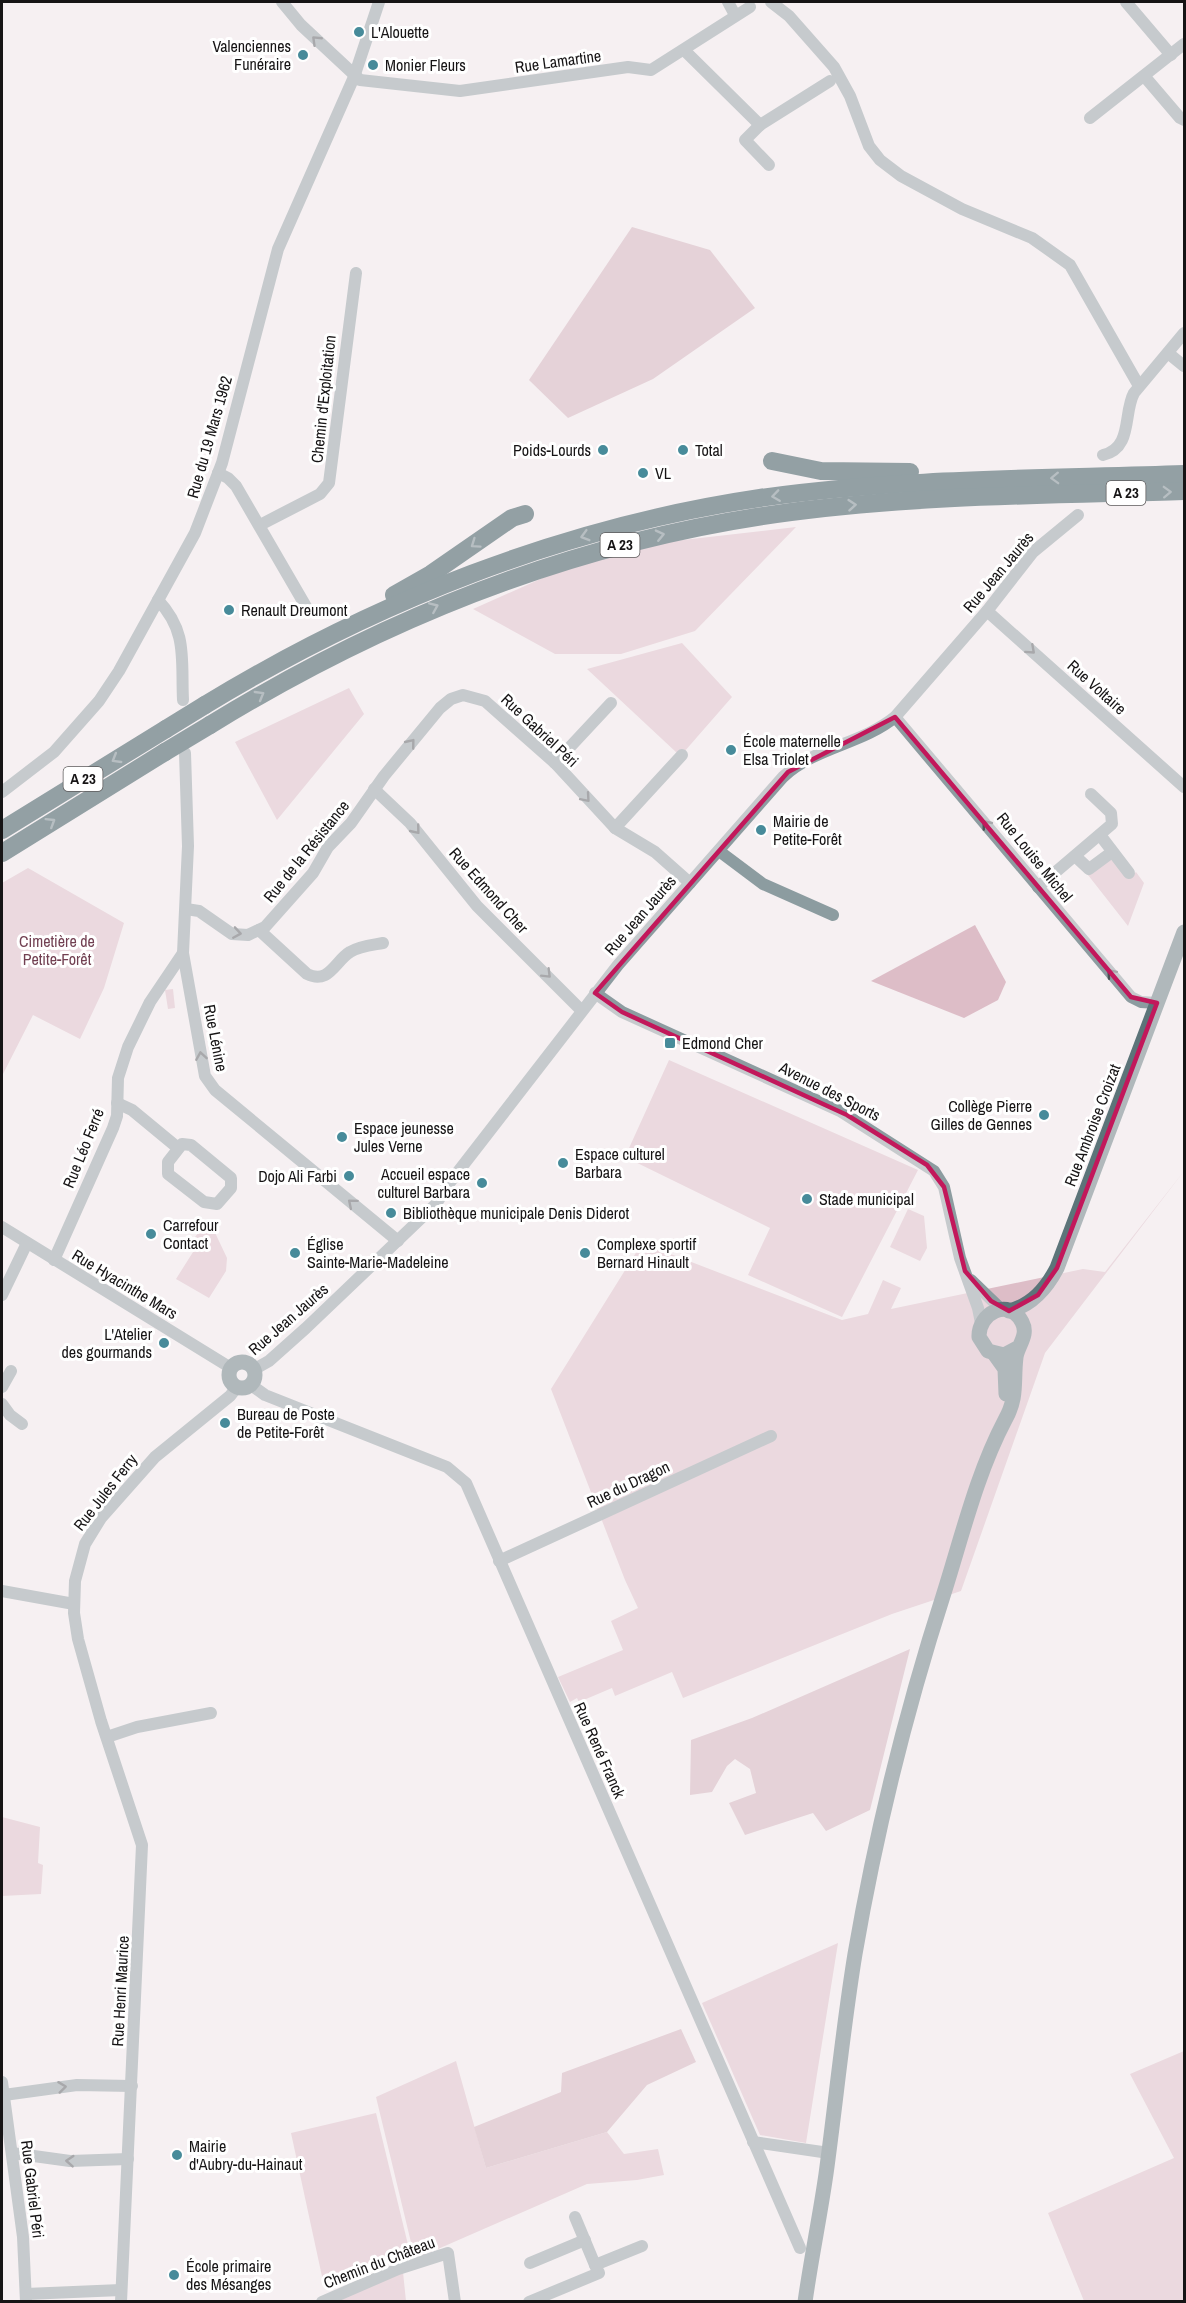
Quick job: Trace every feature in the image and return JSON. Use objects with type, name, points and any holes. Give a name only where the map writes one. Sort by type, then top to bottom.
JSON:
[{"type":"highway","points":[[772,461],[820,471],[962,472],[1022,479]]},
{"type":"highway","name":"A 23","points":[[2,830],[270,666],[429,591],[508,560],[578,538],[668,515],[759,498],[833,489],[1022,479],[1185,474]]},
{"type":"highway","name":"A 23","points":[[2,853],[210,725],[331,656],[432,608],[548,566],[646,538],[748,518],[857,505],[987,497],[1185,491]]},
{"type":"highway","points":[[331,636],[378,603],[431,574],[512,518],[525,514]]},
{"type":"main road","name":"Rue Ambroise Croizat","points":[[1006,1310],[1024,1306],[1038,1295],[1057,1268],[1185,932]]},
{"type":"main road","name":"Rue Ambroise Croizat","points":[[1024,1331],[1030,1317],[1056,1285],[1064,1269],[1183,958]]},
{"type":"main road","points":[[805,2301],[809,2272],[810,2216],[824,2153],[826,2109],[844,2031],[870,1874],[904,1727],[950,1572],[1000,1429],[1015,1396],[1019,1347],[1024,1331],[1020,1319],[1006,1310],[990,1313],[981,1323],[981,1342],[995,1355],[1005,1369],[1007,1379],[1000,1429]]},
{"type":"main road","points":[[995,1355],[1010,1354],[1019,1347]]},
{"type":"main road","points":[[243,1363],[247,1381],[229,1379],[231,1368],[243,1363]]},
{"type":"street","points":[[282,2],[301,26],[354,77]]},
{"type":"street","name":"Rue du 19 Mars 1962","points":[[2,792],[45,759],[86,718],[116,676],[195,533],[218,473],[278,249],[354,77],[380,2]]},
{"type":"street","points":[[728,2],[735,15]]},
{"type":"street","points":[[771,2],[789,16],[834,67],[850,96],[869,146],[880,160],[901,176],[962,209],[1040,242],[1070,265],[1139,386]]},
{"type":"street","points":[[1126,2],[1171,55]]},
{"type":"street","name":"Rue Lamartine","points":[[354,77],[375,82],[466,91],[628,67],[651,70],[750,7]]},
{"type":"street","points":[[1090,118],[1185,44]]},
{"type":"street","points":[[342,66],[355,59],[364,48]]},
{"type":"street","points":[[684,50],[760,125]]},
{"type":"street","points":[[1145,77],[1180,118],[1185,120]]},
{"type":"street","points":[[769,165],[745,140],[760,125],[830,81]]},
{"type":"street","name":"Chemin d'Exploitation","points":[[260,525],[320,494],[329,483],[356,273]]},
{"type":"street","points":[[1103,455],[1116,448],[1123,439],[1130,404],[1139,386],[1185,333]]},
{"type":"street","points":[[1168,353],[1185,366]]},
{"type":"street","points":[[218,473],[232,481],[308,610]]},
{"type":"street","name":"Rue Jean Jaurès","points":[[247,1381],[436,1204],[447,1186],[595,993],[793,768],[826,750],[883,726],[896,717],[987,611],[1036,548],[1078,515]]},
{"type":"street","points":[[158,600],[175,619],[179,631],[183,700]]},
{"type":"street","name":"Rue Voltaire","points":[[987,611],[1185,787]]},
{"type":"street","name":"Rue Gabriel Péri","points":[[374,789],[443,704],[463,695],[485,701],[555,763],[615,828],[654,852],[690,883]]},
{"type":"street","points":[[555,763],[611,703]]},
{"type":"street","name":"Rue Louise Michel","points":[[896,717],[1131,997],[1141,1002],[1157,1004]]},
{"type":"street","name":"Rue Lénine","points":[[185,753],[188,846],[183,953],[207,1080],[398,1241]]},
{"type":"street","points":[[615,828],[682,755]]},
{"type":"street","name":"Rue de la Résistance","points":[[260,930],[313,873],[325,851],[351,823],[374,789]]},
{"type":"street","name":"Rue Edmond Cher","points":[[374,789],[410,823],[472,900],[582,1010]]},
{"type":"street","points":[[1038,887],[1110,826],[1113,818],[1091,794]]},
{"type":"street","points":[[1100,836],[1129,873]]},
{"type":"street","points":[[719,850],[763,884],[833,915]]},
{"type":"street","points":[[1075,856],[1089,869],[1112,852]]},
{"type":"street","points":[[186,909],[199,911],[232,934],[244,935],[260,930],[307,974],[316,977],[326,975],[352,951],[383,943]]},
{"type":"street","name":"Rue Léo Ferré","points":[[54,1260],[113,1128],[119,1072],[134,1033],[154,995],[183,953]]},
{"type":"street","name":"Avenue des Sports","points":[[595,993],[622,1012],[840,1111],[927,1165],[942,1182],[981,1323]]},
{"type":"street","points":[[117,1102],[132,1110],[178,1148]]},
{"type":"street","points":[[182,1144],[191,1145],[230,1176],[231,1188],[219,1203],[214,1206],[207,1204],[168,1174],[168,1162],[178,1148],[182,1144]]},
{"type":"street","name":"Rue Hyacinthe Mars","points":[[2,1227],[231,1368]]},
{"type":"street","points":[[2,1295],[27,1243]]},
{"type":"street","points":[[965,1271],[991,1301],[1006,1310]]},
{"type":"street","points":[[2,1386],[11,1371]]},
{"type":"street","name":"Rue René Franck","points":[[247,1381],[265,1395],[456,1472],[466,1483],[800,2248]]},
{"type":"street","name":"Rue Jules Ferry","points":[[92,1690],[78,1639],[74,1604],[82,1551],[97,1524],[148,1463],[247,1381]]},
{"type":"street","points":[[2,1404],[10,1415],[22,1424]]},
{"type":"street","name":"Rue du Dragon","points":[[499,1561],[771,1436]]},
{"type":"street","points":[[2,1591],[74,1604]]},
{"type":"street","name":"Rue Henri Maurice","points":[[92,1690],[142,1845],[121,2296]]},
{"type":"street","points":[[107,1737],[137,1727],[211,1713]]},
{"type":"street","name":"Rue Gabriel Péri","points":[[2,2082],[23,2237],[26,2298]]},
{"type":"street","points":[[4,2095],[69,2086],[132,2086]]},
{"type":"street","points":[[753,2142],[824,2153]]},
{"type":"street","points":[[12,2153],[70,2161],[129,2159]]},
{"type":"street","points":[[529,2301],[599,2273],[575,2217]]},
{"type":"street","points":[[530,2263],[585,2240]]},
{"type":"street","points":[[595,2265],[642,2246]]},
{"type":"street","name":"Chemin du Château","points":[[322,2301],[398,2269],[448,2253],[455,2301]]},
{"type":"street","points":[[26,2298],[121,2296]]},
{"type":"highlighted area","points":[[895,717],[1131,997],[1157,1003],[1057,1268],[1038,1295],[1009,1311],[991,1301],[965,1271],[944,1187],[927,1165],[847,1115],[622,1012],[595,993],[788,772]]},
{"type":"green space","points":[[796,527],[695,631],[621,654],[555,654],[473,609],[565,568],[665,542]]},
{"type":"green space","points":[[682,643],[732,697],[684,752],[677,753],[587,669]]},
{"type":"green space","points":[[349,688],[364,714],[277,820],[235,742]]},
{"type":"green space","points":[[1107,859],[1111,859],[1130,877],[1136,872],[1144,883],[1128,926],[1088,875]]},
{"type":"green space","name":"Cimetière de Petite-Forêt","points":[[28,868],[124,923],[104,988],[80,1039],[33,1015],[2,1076],[2,883]]},
{"type":"green space","points":[[975,925],[1006,982],[998,1000],[964,1018],[871,981]]},
{"type":"green space","points":[[173,989],[175,1008],[168,1009],[165,990]]},
{"type":"green space","name":"Stade municipal","points":[[669,1060],[918,1170],[842,1317],[748,1275],[770,1228],[625,1157]]},
{"type":"green space","points":[[1184,1171],[1045,1353],[961,1591],[892,1614],[683,1698],[672,1672],[615,1696],[612,1688],[579,1702],[577,1698],[570,1702],[558,1677],[623,1650],[611,1621],[638,1608],[551,1389],[642,1243],[842,1320],[868,1314],[883,1280],[901,1288],[891,1309],[1083,1269],[1105,1272]]},
{"type":"green space","points":[[908,1209],[924,1216],[927,1248],[920,1261],[890,1247]]},
{"type":"green space","points":[[209,1220],[227,1258],[226,1271],[209,1298],[176,1279],[200,1241],[195,1237]]},
{"type":"green space","points":[[2,1817],[40,1827],[38,1863],[43,1865],[41,1894],[2,1896]]},
{"type":"green space","points":[[838,1943],[806,2143],[760,2135],[702,2003]]},
{"type":"green space","points":[[1184,2051],[1184,2301],[1084,2301],[1048,2213],[1174,2158],[1130,2074]]},
{"type":"green space","points":[[456,2061],[486,2168],[607,2132],[624,2154],[658,2149],[664,2175],[637,2180],[587,2184],[415,2259],[376,2097]]},
{"type":"green space","points":[[376,2113],[411,2257],[323,2281],[291,2133]]},
{"type":"green space","points":[[403,2272],[406,2301],[328,2301]]},
{"type":"shaded area","points":[[632,227],[710,250],[755,308],[653,379],[568,418],[529,380]]},
{"type":"shaded area","points":[[910,1649],[870,1810],[826,1831],[813,1813],[745,1835],[729,1803],[756,1793],[750,1769],[735,1759],[727,1766],[712,1792],[690,1795],[691,1740],[752,1718]]},
{"type":"shaded area","points":[[681,2029],[696,2062],[647,2085],[607,2132],[486,2168],[474,2127],[561,2092],[562,2073]]},
{"type":"place","name":"L'Alouette","points":[[359,32]]},
{"type":"place","name":"Valenciennes Funéraire","points":[[303,55]]},
{"type":"place","name":"Monier Fleurs","points":[[373,65]]},
{"type":"place","name":"Poids-Lourds","points":[[603,450]]},
{"type":"place","name":"Total","points":[[683,450]]},
{"type":"place","name":"VL","points":[[643,473]]},
{"type":"place","name":"Renault Dreumont","points":[[229,610]]},
{"type":"place","name":"École maternelle Elsa Triolet","points":[[731,750]]},
{"type":"place","name":"Mairie de Petite-Forêt","points":[[761,830]]},
{"type":"place","name":"Edmond Cher","points":[[670,1043]]},
{"type":"place","name":"Collège Pierre Gilles de Gennes","points":[[1044,1115]]},
{"type":"place","name":"Espace jeunesse Jules Verne","points":[[342,1137]]},
{"type":"place","name":"Espace culturel Barbara","points":[[563,1163]]},
{"type":"place","name":"Dojo Ali Farbi","points":[[349,1176]]},
{"type":"place","name":"Accueil espace culturel Barbara","points":[[482,1183]]},
{"type":"place","name":"Stade municipal","points":[[807,1199]]},
{"type":"place","name":"Bibliothèque municipale Denis Diderot","points":[[391,1213]]},
{"type":"place","name":"Carrefour Contact","points":[[151,1234]]},
{"type":"place","name":"Église Sainte-Marie-Madeleine","points":[[295,1253]]},
{"type":"place","name":"Complexe sportif Bernard Hinault","points":[[585,1253]]},
{"type":"place","name":"L'Atelier des gourmands","points":[[164,1343]]},
{"type":"place","name":"Bureau de Poste de Petite-Forêt","points":[[225,1423]]},
{"type":"place","name":"Mairie d'Aubry-du-Hainaut","points":[[177,2155]]},
{"type":"place","name":"École primaire des Mésanges","points":[[174,2275]]}]
